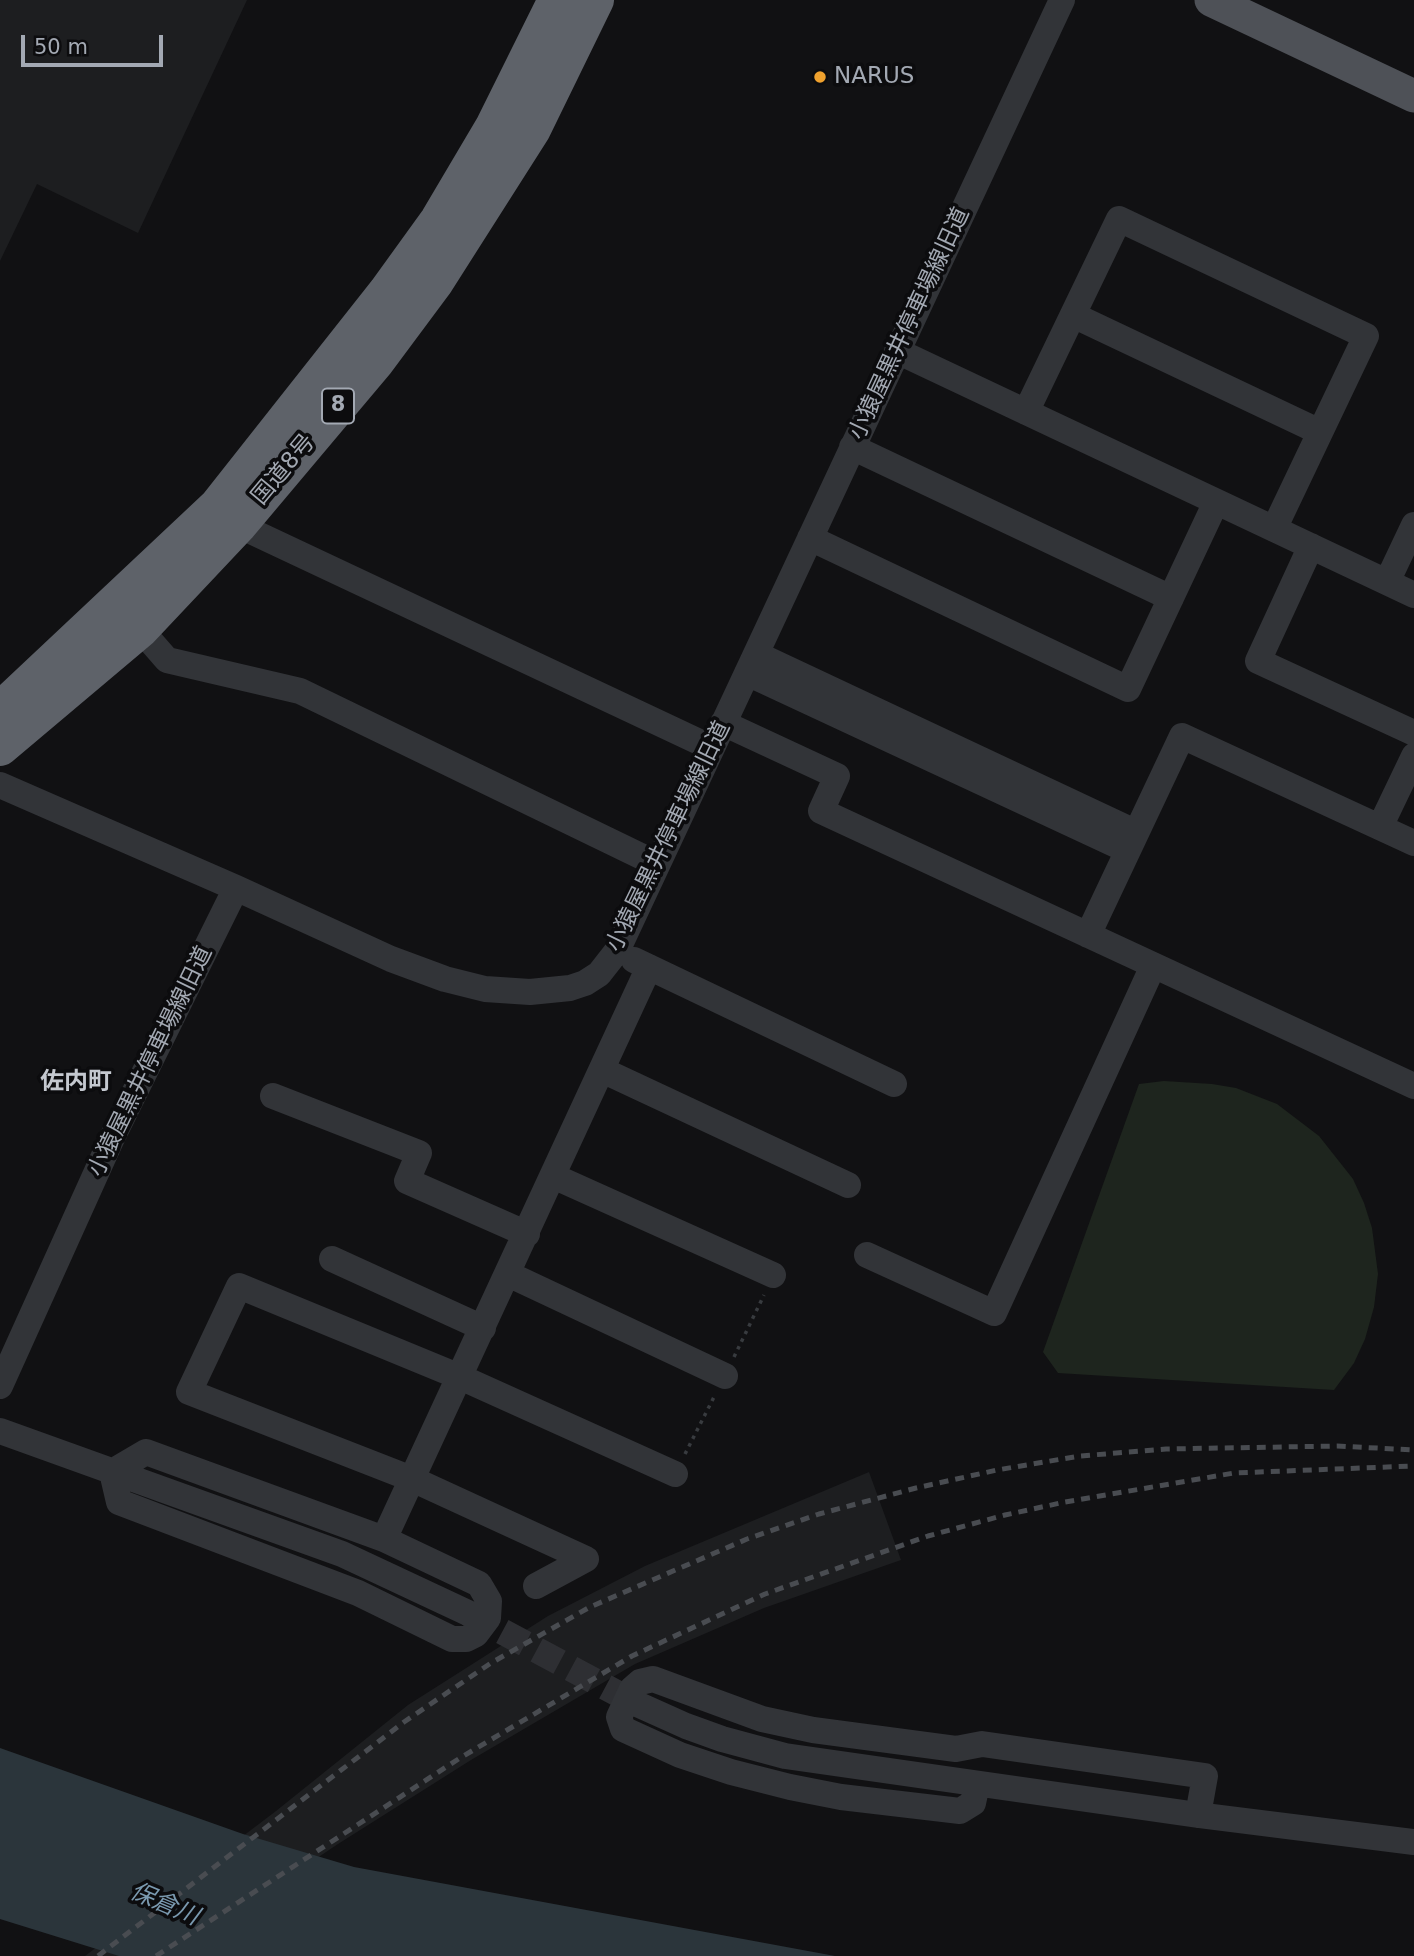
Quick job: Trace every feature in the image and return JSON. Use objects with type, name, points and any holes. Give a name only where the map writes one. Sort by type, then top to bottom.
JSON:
[{"type":"highway","name":"国道8号","points":[[0,711],[218,506],[387,292],[439,220],[494,127],[557,0]]},
{"type":"highway","name":"国道8号","points":[[0,747],[139,629],[238,525],[376,361],[434,283],[532,129],[595,0]]},
{"type":"main road","points":[[1211,0],[1414,96]]},
{"type":"street","name":"小猿屋黒井停車場線旧道","points":[[0,1387],[112,1138],[236,888],[391,959],[445,979],[485,989],[530,992],[585,984],[599,974],[617,951],[1062,0]]},
{"type":"street","points":[[1026,412],[1119,219],[1132,224],[1366,336],[1274,529]]},
{"type":"street","points":[[1073,315],[1320,432]]},
{"type":"street","points":[[897,351],[1414,595]]},
{"type":"street","points":[[852,447],[1171,598]]},
{"type":"street","points":[[810,538],[1128,689],[1216,502]]},
{"type":"street","points":[[238,525],[712,748]]},
{"type":"street","points":[[1387,582],[1414,525]]},
{"type":"street","points":[[1311,546],[1258,661],[1414,733]]},
{"type":"street","points":[[139,629],[167,660],[300,691],[657,864]]},
{"type":"street","points":[[752,663],[1131,841]]},
{"type":"street","points":[[723,723],[837,776],[821,811],[1414,1086]]},
{"type":"street","points":[[1088,935],[1182,736],[1414,843]]},
{"type":"street","points":[[1380,827],[1414,756]]},
{"type":"street","points":[[0,785],[236,888]]},
{"type":"street","points":[[617,951],[894,1084]]},
{"type":"street","points":[[867,1255],[994,1313],[1153,966]]},
{"type":"street","points":[[384,1539],[649,967]]},
{"type":"street","points":[[602,1070],[848,1185]]},
{"type":"street","points":[[273,1096],[419,1153],[407,1181],[527,1234]]},
{"type":"street","points":[[553,1176],[773,1275]]},
{"type":"street","points":[[332,1259],[483,1328]]},
{"type":"street","points":[[508,1274],[725,1376]]},
{"type":"street","points":[[536,1586],[586,1559],[412,1479],[189,1392],[239,1286],[460,1377],[675,1474]]},
{"type":"street","points":[[0,1430],[342,1554],[468,1613]]},
{"type":"street","points":[[146,1452],[384,1539],[479,1584],[489,1601],[488,1618],[476,1634],[466,1639],[452,1639],[358,1593],[119,1502],[112,1472],[146,1452]]},
{"type":"street","points":[[977,1784],[973,1803],[960,1811],[803,1790],[731,1772],[680,1755],[623,1729],[619,1717],[632,1689],[640,1682],[653,1679],[762,1719],[813,1730],[956,1749],[982,1744],[1205,1776],[1198,1815]]},
{"type":"street","points":[[636,1704],[686,1726],[785,1756],[1198,1815],[1414,1842]]},
{"type":"shaded area","points":[[0,0],[247,0],[138,233],[37,184],[0,261]]},
{"type":"shaded area","points":[[1164,1081],[1236,1088],[1277,1104],[1319,1136],[1353,1179],[1372,1228],[1378,1274],[1374,1307],[1365,1339],[1354,1363],[1334,1390],[1058,1373],[1043,1352],[1139,1084]]},
{"type":"shaded area","points":[[869,1472],[901,1560],[764,1608],[635,1664],[471,1760],[338,1844],[171,1956],[85,1956],[276,1811],[408,1705],[548,1616],[645,1566]]},
{"type":"water","name":"保倉川","points":[[0,1748],[243,1834],[354,1867],[835,1956],[119,1956],[0,1919]]},
{"type":"tunnel","points":[[468,1613],[637,1704]]},
{"type":"railway","points":[[98,1956],[404,1722],[491,1663],[590,1607],[747,1539],[819,1514],[916,1488],[997,1470],[1080,1456],[1166,1449],[1337,1446],[1414,1450]]},
{"type":"railway","points":[[156,1956],[460,1758],[632,1656],[765,1594],[928,1536],[1065,1502],[1234,1473],[1414,1466]]},
{"type":"place","name":"NARUS","points":[[820,77]]},
{"type":"district","name":"佐内町","points":[[76,1083]]}]
